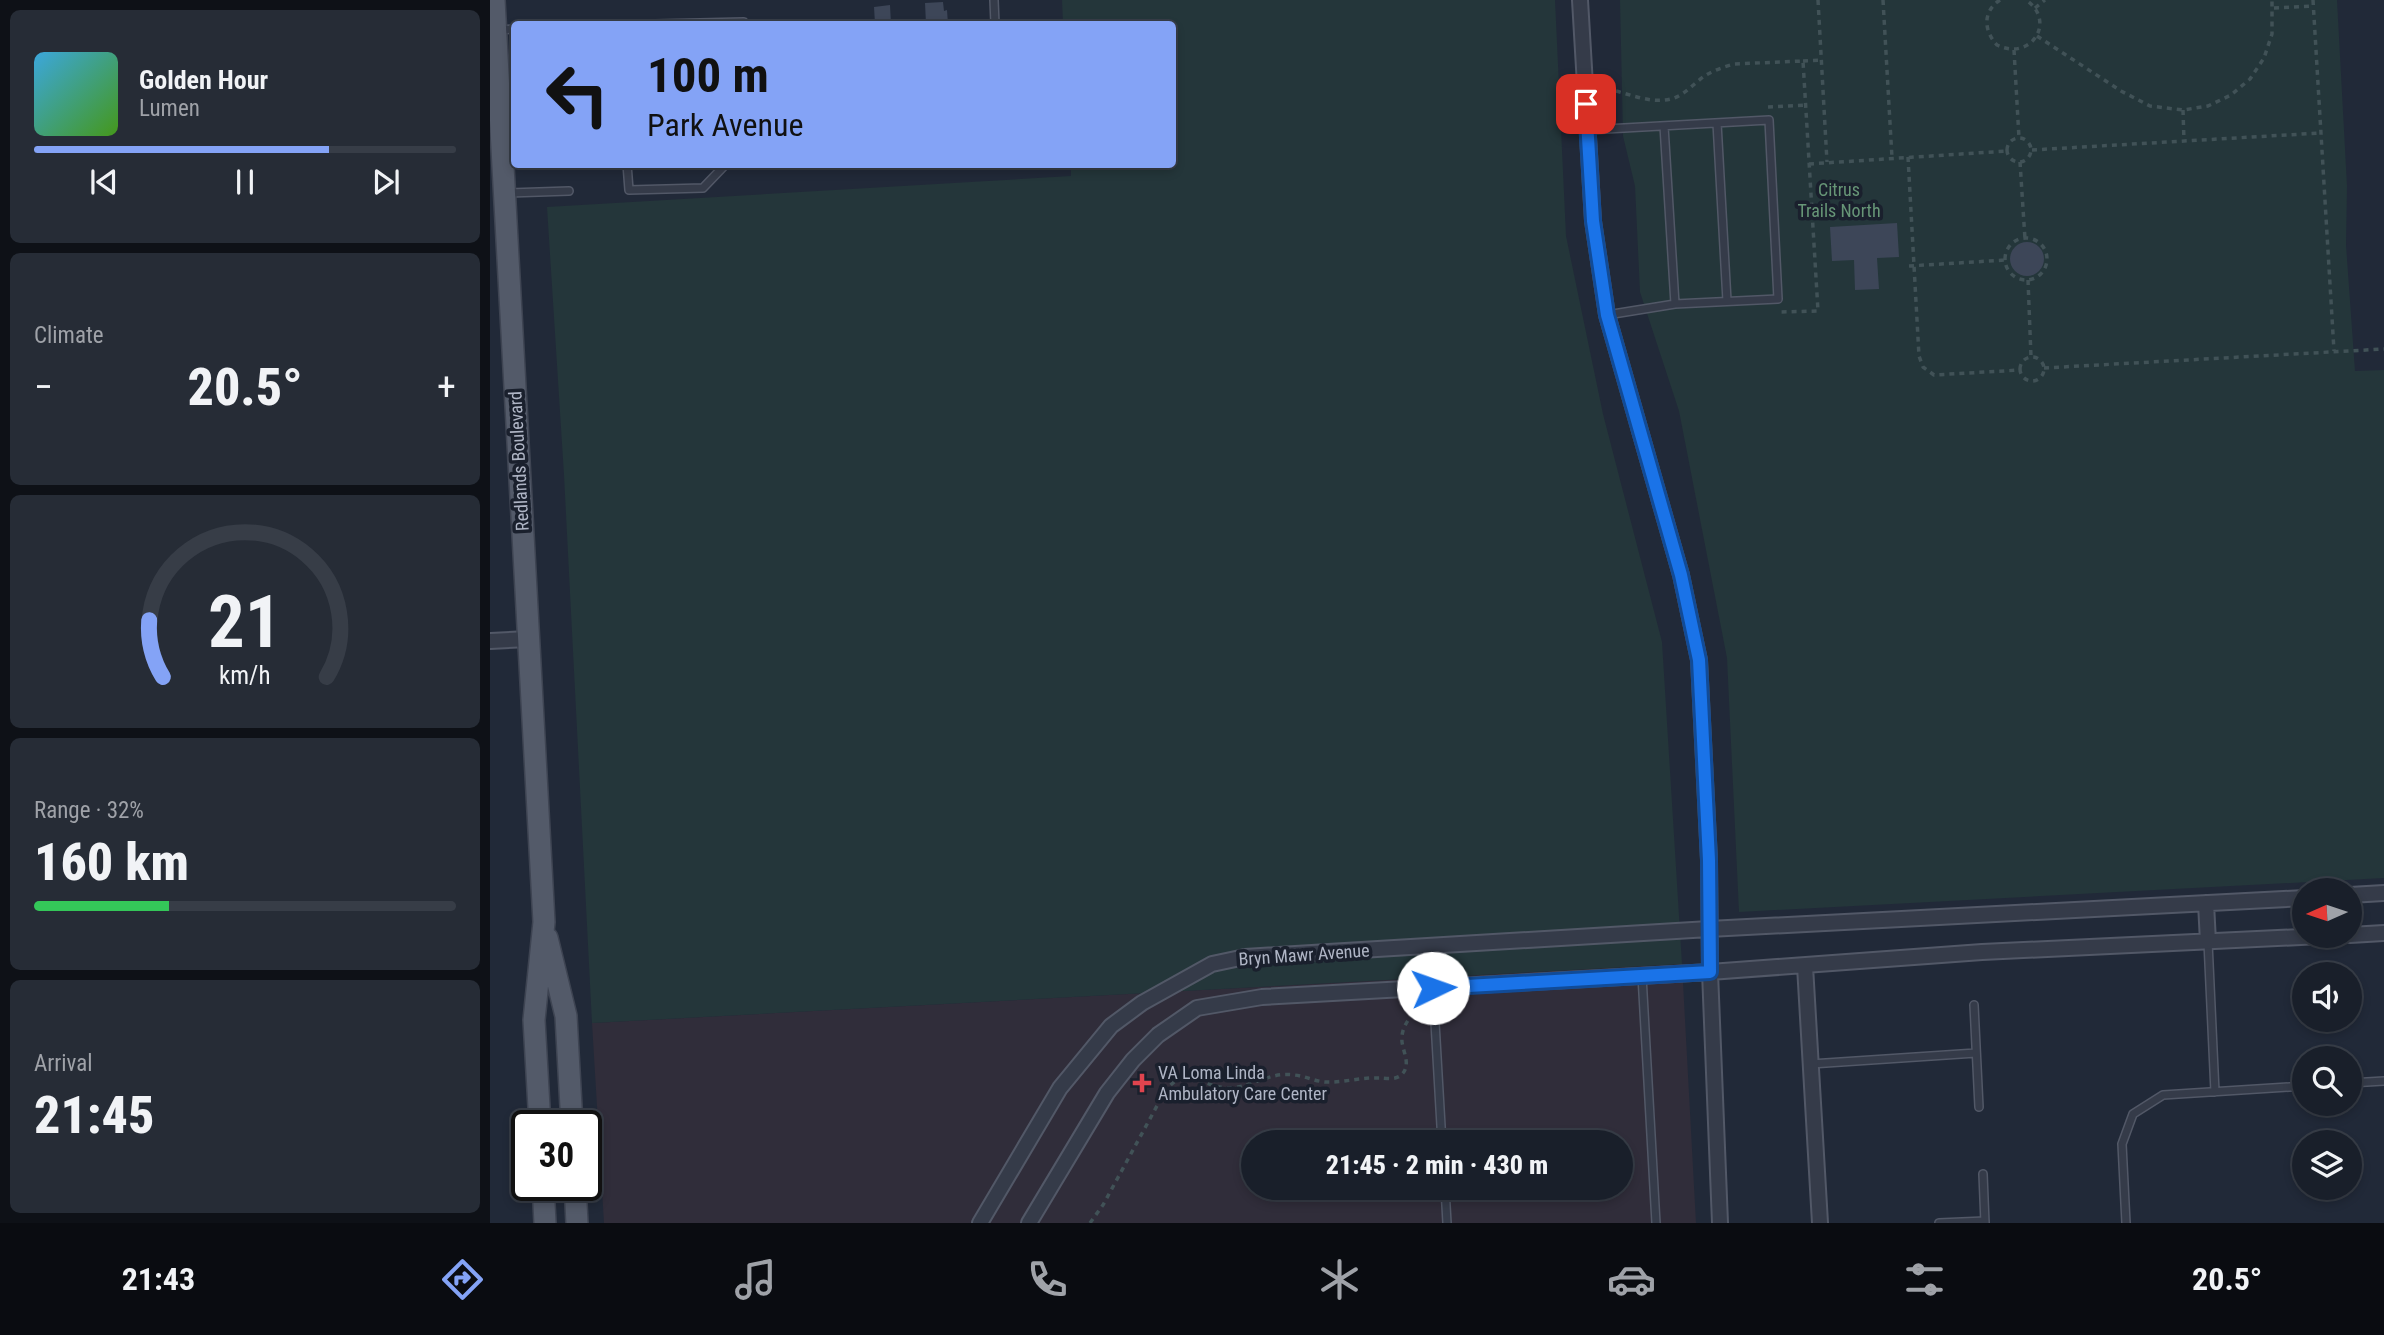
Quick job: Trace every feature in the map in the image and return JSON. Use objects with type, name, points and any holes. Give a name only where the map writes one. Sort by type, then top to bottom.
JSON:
[{"type":"main road","name":"Redlands Boulevard","points":[[494,0],[505,30],[505,194],[544,922],[534,1020],[539,1110]]},
{"type":"main road","name":"Redlands Boulevard","points":[[544,922],[566,1016],[571,1110]]},
{"type":"main road","points":[[544,1201],[545,1223]]},
{"type":"main road","points":[[576,1201],[577,1223]]},
{"type":"street","points":[[1580,0],[1593,221],[1607,315],[1681,575],[1699,660],[1709,860],[1710,972],[1720,1223]]},
{"type":"street","points":[[490,641],[528,639]]},
{"type":"street","points":[[2362,894],[2384,893]]},
{"type":"street","name":"Bryn Mawr Avenue","points":[[980,1223],[1060,1088],[1111,1026],[1142,1003],[1212,964],[1245,957],[1709,929],[2292,899]]},
{"type":"street","points":[[2206,904],[2208,942]]},
{"type":"street","points":[[2362,934],[2384,933]]},
{"type":"street","points":[[1029,1223],[1107,1093],[1133,1060],[1158,1035],[1197,1007],[1262,997],[1710,972],[1982,952],[2292,938]]},
{"type":"street","points":[[1805,966],[1820,1223]]},
{"type":"lane","points":[[994,0],[995,21]]},
{"type":"lane","points":[[1588,130],[1769,120],[1778,299],[1675,304],[1607,315]]},
{"type":"lane","points":[[1717,123],[1727,302]]},
{"type":"lane","points":[[1664,126],[1675,304]]},
{"type":"lane","points":[[627,168],[629,190],[703,188],[722,168]]},
{"type":"lane","points":[[505,194],[569,191]]},
{"type":"lane","points":[[2208,942],[2215,1092]]},
{"type":"lane","points":[[1642,975],[1656,1223]]},
{"type":"lane","points":[[1433,988],[1442,1130]]},
{"type":"lane","points":[[1974,1005],[1979,1107]]},
{"type":"lane","points":[[1811,1064],[1976,1053]]},
{"type":"lane","points":[[2362,1082],[2384,1081]]},
{"type":"lane","points":[[2126,1223],[2122,1144],[2133,1114],[2163,1095],[2292,1087]]},
{"type":"lane","points":[[1939,1223],[1985,1222],[1983,1174]]},
{"type":"lane","points":[[1446,1200],[1447,1223]]},
{"type":"path","points":[[1818,0],[1827,162]]},
{"type":"path","points":[[1883,0],[1892,158]]},
{"type":"path","points":[[2000,0],[1989,11],[1987,29],[1997,44],[2014,50],[2027,46],[2037,36],[2040,22],[2035,8],[2026,0]]},
{"type":"path","points":[[2035,8],[2046,0]]},
{"type":"path","points":[[2037,36],[2121,91],[2150,106],[2183,110],[2208,106],[2231,95],[2250,79],[2264,58],[2272,34],[2272,0]]},
{"type":"path","points":[[2313,0],[2334,351]]},
{"type":"path","points":[[2274,8],[2314,6]]},
{"type":"path","points":[[2014,50],[2019,138]]},
{"type":"path","points":[[1616,91],[1651,100],[1665,100],[1677,98],[1705,76],[1734,64],[1821,60]]},
{"type":"path","points":[[1803,61],[1809,164],[2007,151]]},
{"type":"path","points":[[2183,110],[2184,141]]},
{"type":"path","points":[[2032,150],[2320,133]]},
{"type":"path","points":[[2019,138],[2029,142],[2032,150],[2030,157],[2020,162],[2013,160],[2007,151],[2012,140],[2019,138]]},
{"type":"path","points":[[1908,157],[1912,266],[1919,356],[1923,368],[1934,375],[2020,370]]},
{"type":"path","points":[[2020,162],[2025,239]]},
{"type":"path","points":[[2025,239],[2031,239],[2042,246],[2047,258],[2040,275],[2028,280],[2015,277],[2007,267],[2006,260],[2013,243],[2025,239]]},
{"type":"path","points":[[1912,266],[2006,260]]},
{"type":"path","points":[[1816,271],[1822,270]]},
{"type":"path","points":[[2028,280],[2031,357]]},
{"type":"path","points":[[2044,368],[2384,349]]},
{"type":"path","points":[[2031,357],[2042,361],[2044,368],[2043,376],[2033,381],[2023,377],[2020,370],[2025,360],[2031,357]]},
{"type":"path","points":[[1090,1223],[1103,1205],[1164,1093],[1175,1080],[1191,1077],[1225,1088],[1279,1074],[1293,1074],[1325,1082],[1365,1077],[1393,1079],[1401,1075],[1405,1068],[1402,1035],[1406,1022],[1418,1008]]},
{"type":"shaded area","name":"VA Loma Linda Ambulatory Care Center","points":[[1682,964],[1696,1223],[604,1223],[602,1110],[597,1110],[592,1023]]},
{"type":"green space","points":[[1062,0],[1555,0],[1566,236],[1603,414],[1662,642],[1682,964],[592,1023],[564,475],[547,207],[1071,176],[1071,168],[1176,168],[1176,21],[1063,21]]},
{"type":"green space","name":"Citrus Trails North","points":[[1620,0],[2337,0],[2347,186],[2346,245],[2355,371],[2384,370],[2384,878],[2292,878],[2292,883],[1739,912],[1727,658],[1679,411],[1640,292],[1635,186],[1623,136]]},
{"type":"building","points":[[943,2],[948,21],[926,21],[925,3]]},
{"type":"building","points":[[890,5],[891,21],[875,21],[874,7]]},
{"type":"building","points":[[1897,223],[1899,257],[1877,258],[1879,289],[1855,290],[1854,260],[1832,261],[1830,227]]},
{"type":"building","points":[[2027,242],[2039,247],[2044,259],[2039,271],[2027,276],[2015,271],[2010,259],[2015,247]]},
{"type":"place","name":"VA Loma Linda Ambulatory Care Center","points":[[1142,1083]]},
{"type":"route","points":[[1433,988],[1710,972],[1709,860],[1699,660],[1681,575],[1607,315],[1593,221],[1586,104]]}]
